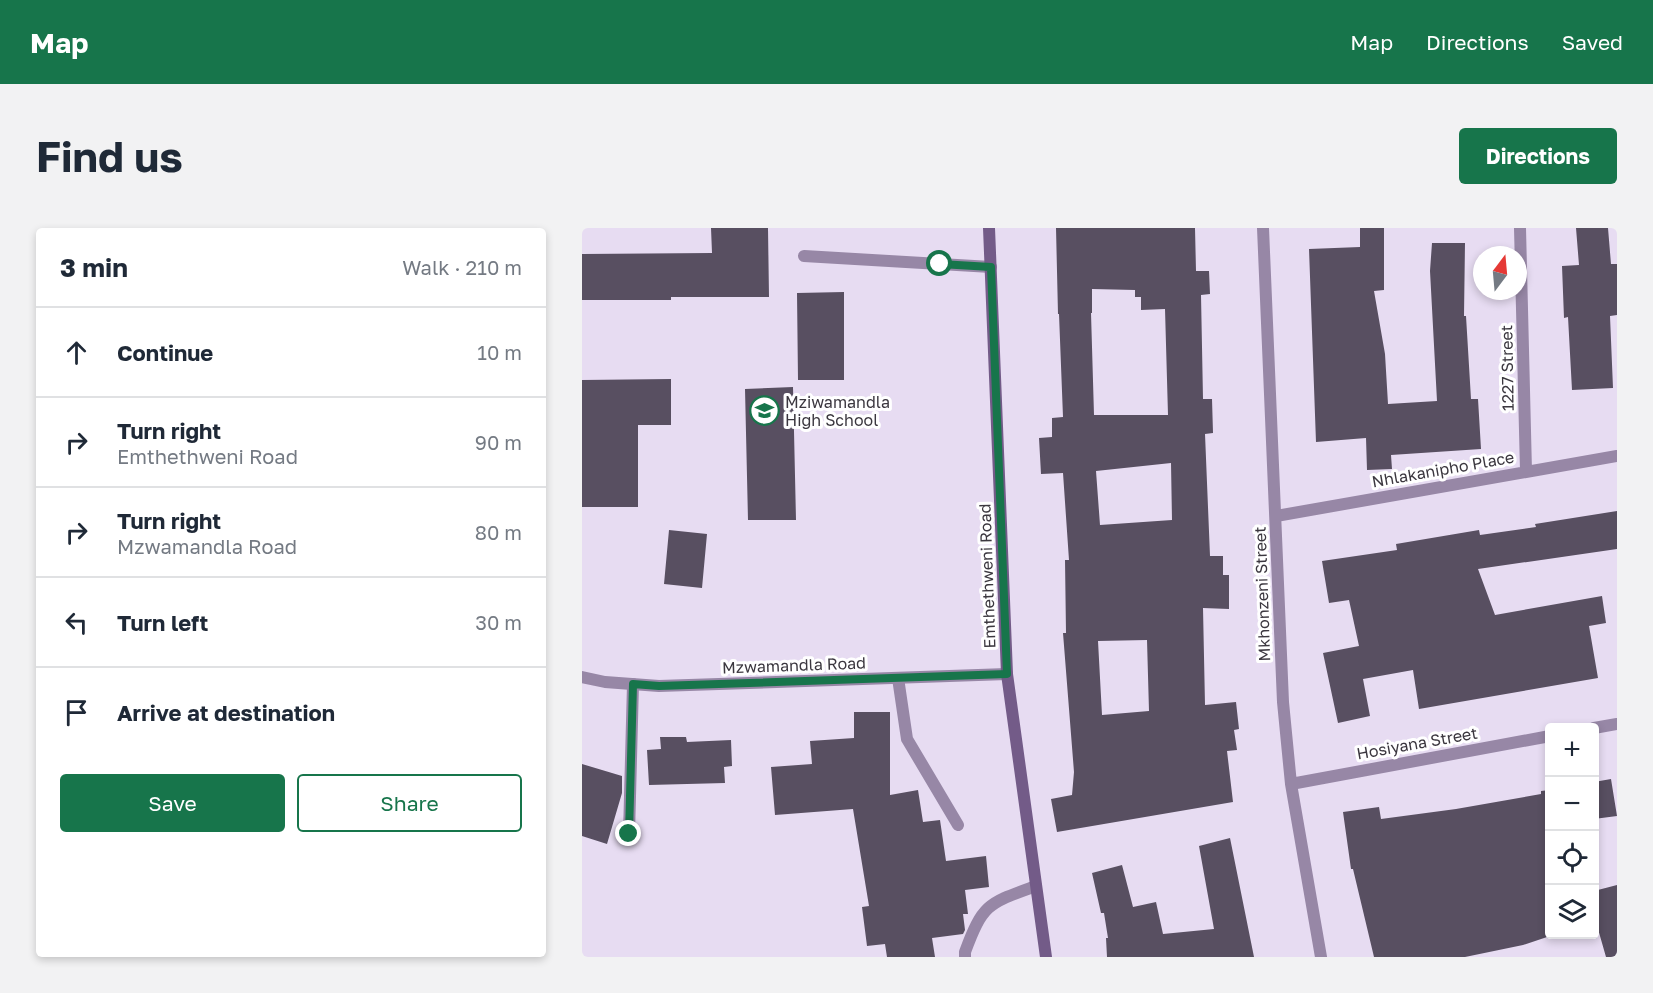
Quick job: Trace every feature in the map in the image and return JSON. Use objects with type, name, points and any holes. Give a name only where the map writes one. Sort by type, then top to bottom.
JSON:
[{"type":"street","name":"Emthethweni Road","points":[[989,228],[1007,674],[1046,957]]},
{"type":"street","name":"Mkhonzeni Street","points":[[1263,228],[1279,638],[1291,783],[1321,957]]},
{"type":"street","name":"1227 Street","points":[[1520,228],[1526,471]]},
{"type":"street","points":[[804,256],[991,267]]},
{"type":"street","name":"Nhlakanipho Place","points":[[1276,516],[1617,456]]},
{"type":"street","name":"Mzwamandla Road","points":[[582,677],[605,682],[659,686],[1007,674]]},
{"type":"street","points":[[898,678],[907,739],[958,825]]},
{"type":"street","points":[[629,834],[633,684]]},
{"type":"street","points":[[1599,727],[1617,723]]},
{"type":"street","name":"Hosiyana Street","points":[[1291,783],[1545,737]]},
{"type":"street","points":[[965,957],[972,933],[989,905],[1036,886]]},
{"type":"building","points":[[711,228],[768,228],[769,297],[582,300],[582,254],[712,253]]},
{"type":"building","points":[[1056,228],[1195,228],[1196,271],[1209,271],[1210,294],[1201,295],[1203,399],[1212,399],[1213,433],[1205,434],[1210,556],[1223,556],[1223,575],[1229,575],[1229,609],[1203,608],[1205,705],[1236,702],[1239,729],[1234,730],[1237,750],[1227,751],[1233,802],[1057,832],[1051,799],[1072,795],[1074,772],[1063,633],[1066,633],[1065,560],[1069,560],[1063,473],[1041,474],[1039,438],[1052,437],[1052,418],[1063,417]],"holes":[[[1092,289],[1135,290],[1135,297],[1141,297],[1141,310],[1165,309],[1168,415],[1094,415]],[[1171,463],[1172,520],[1100,525],[1096,471]],[[1147,640],[1149,711],[1102,715],[1098,641]]]},
{"type":"building","points":[[1360,228],[1384,228],[1384,290],[1374,291],[1385,354],[1388,404],[1437,401],[1430,271],[1432,243],[1465,243],[1464,316],[1466,316],[1471,399],[1478,399],[1481,449],[1391,455],[1392,469],[1367,470],[1366,438],[1316,442],[1309,249],[1360,247]]},
{"type":"building","points":[[1576,228],[1608,228],[1611,264],[1617,264],[1617,315],[1610,316],[1613,388],[1572,390],[1568,317],[1564,318],[1562,266],[1579,265]]},
{"type":"building","points":[[844,292],[844,380],[798,380],[797,293]]},
{"type":"building","points":[[671,379],[671,425],[638,425],[638,507],[582,507],[582,380]]},
{"type":"building","points":[[793,387],[796,520],[748,520],[745,389]]},
{"type":"building","points":[[1617,511],[1617,549],[1478,569],[1495,615],[1602,596],[1606,623],[1589,626],[1598,678],[1419,709],[1413,670],[1363,679],[1370,716],[1338,723],[1323,653],[1359,646],[1349,600],[1329,603],[1322,561],[1397,550],[1396,544],[1479,530],[1480,535],[1536,527],[1535,524]]},
{"type":"building","points":[[669,530],[707,534],[702,588],[664,584]]},
{"type":"building","points":[[854,712],[890,712],[890,795],[918,790],[923,822],[940,820],[946,861],[986,856],[989,887],[965,890],[968,914],[963,914],[965,930],[963,934],[932,938],[935,957],[887,957],[885,944],[867,946],[862,907],[869,906],[853,809],[775,815],[771,767],[812,764],[810,741],[854,738]]},
{"type":"building","points":[[660,737],[686,737],[687,742],[731,740],[732,766],[724,767],[725,783],[649,785],[647,750],[661,749]]},
{"type":"building","points":[[582,764],[622,776],[622,793],[607,844],[582,836]]},
{"type":"building","points":[[1611,779],[1617,816],[1599,818],[1599,781]]},
{"type":"building","points":[[1541,791],[1545,791],[1545,938],[1523,945],[1465,957],[1374,957],[1353,869],[1351,869],[1343,812],[1379,807],[1381,819],[1456,809],[1541,794]]},
{"type":"building","points":[[1230,838],[1254,957],[1107,957],[1106,938],[1108,938],[1104,913],[1101,913],[1092,873],[1122,865],[1133,907],[1156,902],[1163,934],[1214,929],[1199,846]]},
{"type":"building","points":[[1617,885],[1617,957],[1606,957],[1599,932],[1599,890]]},
{"type":"place","name":"Mziwamandla High School","points":[[764,411]]},
{"type":"route","points":[[629,834],[633,684],[659,686],[1007,674],[991,267],[940,264]]}]
